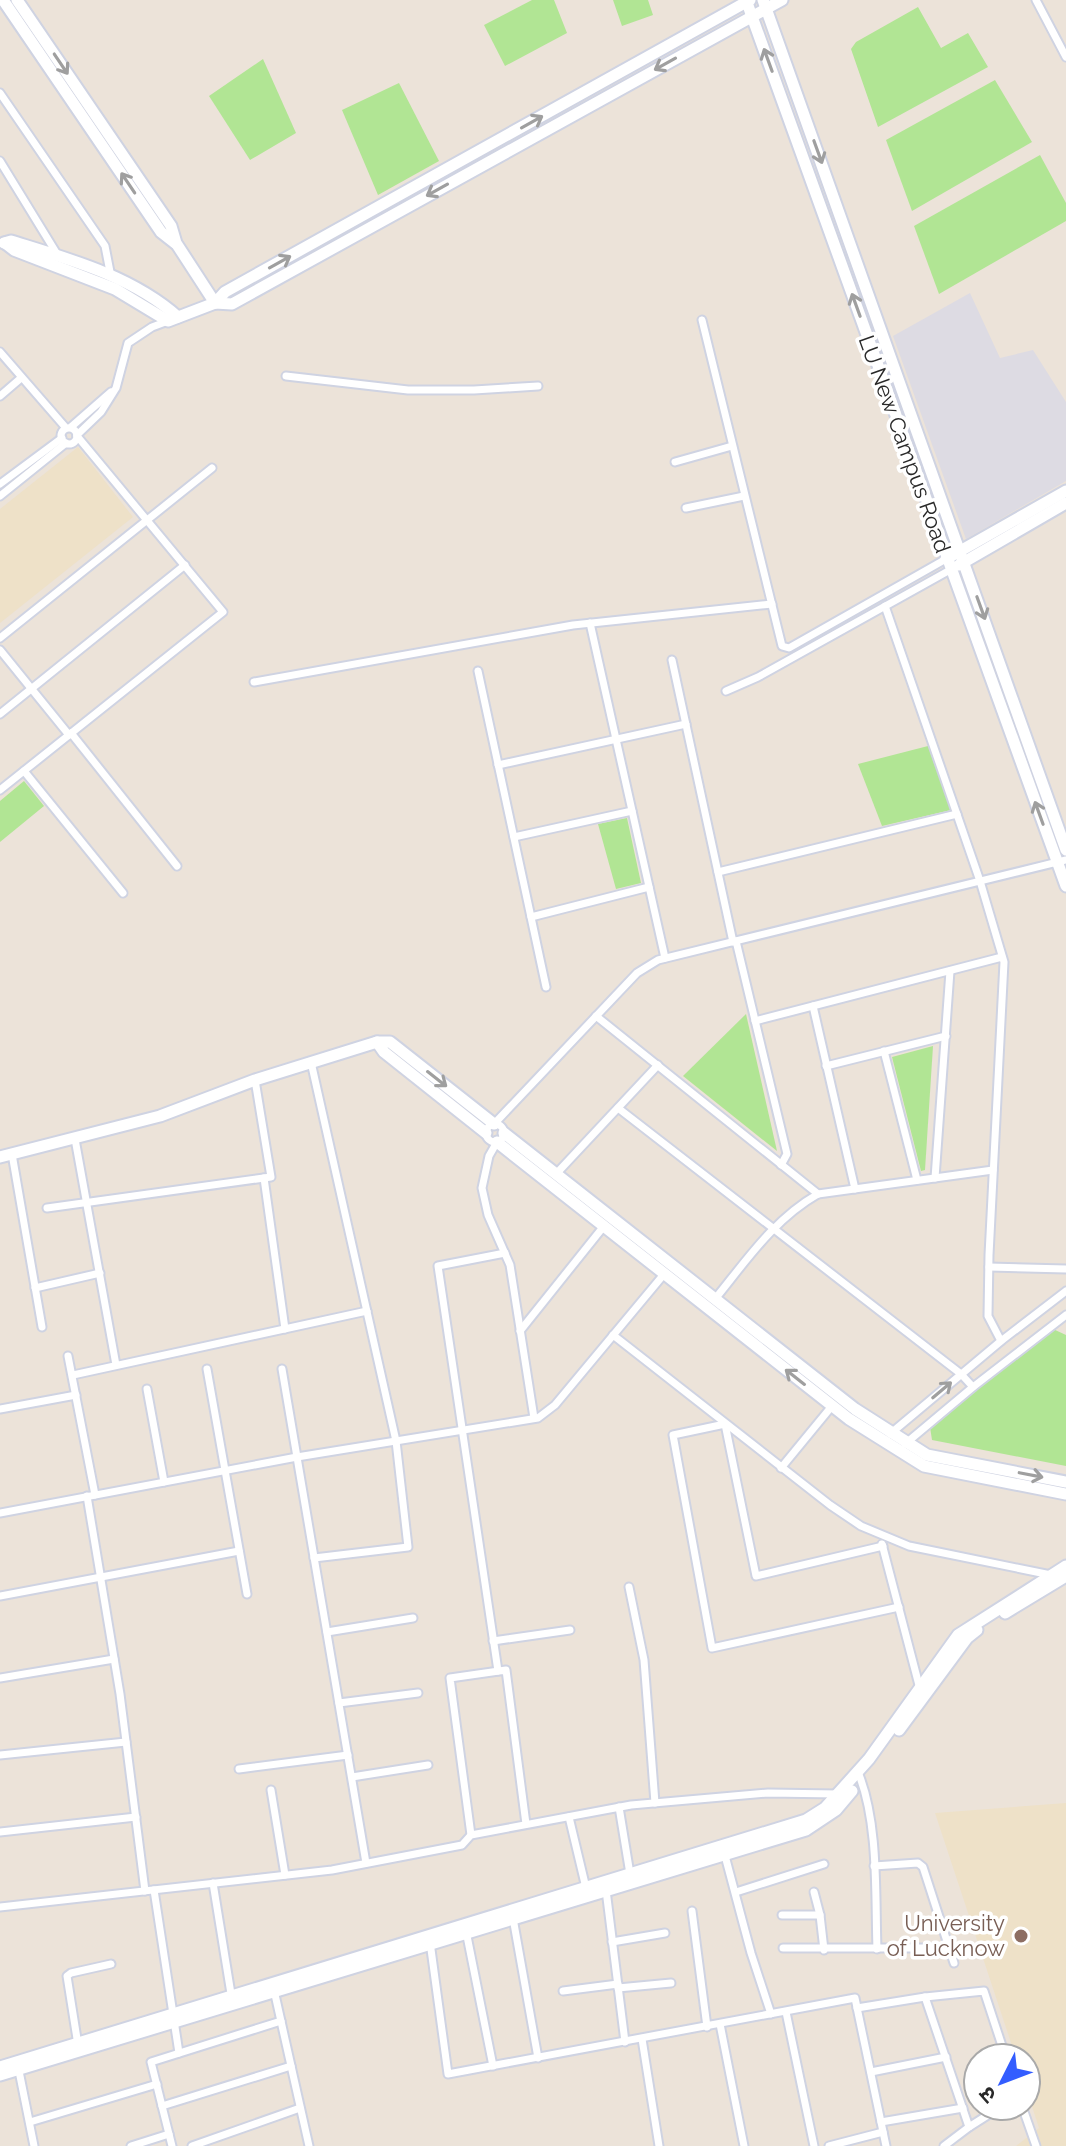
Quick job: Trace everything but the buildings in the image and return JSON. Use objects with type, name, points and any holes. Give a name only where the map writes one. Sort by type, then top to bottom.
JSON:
[{"type":"street","points":[[3,0],[161,232],[176,243]]},
{"type":"street","points":[[17,0],[171,226],[176,243],[215,303]]},
{"type":"street","points":[[0,484],[64,440],[74,442],[101,412],[116,388],[128,343],[152,327],[215,303],[232,304],[752,17],[765,4],[782,0]]},
{"type":"street","points":[[1036,0],[1066,57]]},
{"type":"street","points":[[215,303],[225,292],[748,1]]},
{"type":"street","name":"LU New Campus Road","points":[[748,1],[948,564],[1062,862],[1066,886]]},
{"type":"street","name":"LU New Campus Road","points":[[765,4],[1066,850]]},
{"type":"street","points":[[0,93],[105,246],[115,289]]},
{"type":"street","points":[[476,153],[481,165]]},
{"type":"street","points":[[0,161],[59,256]]},
{"type":"street","points":[[2,241],[59,256],[110,275],[160,301],[173,319]]},
{"type":"street","points":[[2,241],[14,250],[115,289],[173,319]]},
{"type":"street","points":[[702,320],[782,646],[789,648],[948,564],[1066,491]]},
{"type":"street","points":[[0,352],[77,436],[223,612],[0,790]]},
{"type":"street","points":[[286,376],[408,390],[538,386]]},
{"type":"street","points":[[0,396],[21,378]]},
{"type":"street","points":[[0,496],[64,440],[68,428],[116,388]]},
{"type":"street","points":[[675,462],[732,446]]},
{"type":"street","points":[[0,638],[212,468]]},
{"type":"street","points":[[686,508],[744,496]]},
{"type":"street","points":[[962,556],[1066,503]]},
{"type":"street","points":[[726,691],[758,677],[885,606],[948,564]]},
{"type":"street","points":[[0,714],[185,565]]},
{"type":"street","points":[[254,682],[590,623],[772,604]]},
{"type":"street","points":[[885,606],[980,881],[1002,957],[988,1316],[1001,1341]]},
{"type":"street","points":[[590,623],[665,958]]},
{"type":"street","points":[[0,650],[177,866]]},
{"type":"street","points":[[672,660],[718,872],[787,1154],[781,1165]]},
{"type":"street","points":[[478,671],[546,987]]},
{"type":"street","points":[[498,765],[686,724]]},
{"type":"street","points":[[24,771],[123,893]]},
{"type":"street","points":[[514,837],[632,811]]},
{"type":"street","points":[[718,872],[957,814]]},
{"type":"street","points":[[1062,862],[665,958],[637,973],[490,1129],[490,1140],[501,1138],[556,1174],[832,1406],[882,1440],[927,1455],[1066,1482]]},
{"type":"street","points":[[531,917],[649,887]]},
{"type":"street","points":[[755,1021],[1002,957]]},
{"type":"street","points":[[935,1178],[950,971]]},
{"type":"street","points":[[813,1006],[855,1189]]},
{"type":"street","points":[[596,1016],[818,1194]]},
{"type":"street","points":[[826,1066],[946,1036]]},
{"type":"street","points":[[42,1327],[6,1156],[160,1116],[255,1080],[377,1042],[384,1052],[490,1129]]},
{"type":"street","points":[[884,1051],[917,1180]]},
{"type":"street","points":[[311,1062],[396,1441],[408,1547],[314,1558]]},
{"type":"street","points":[[556,1174],[658,1065]]},
{"type":"street","points":[[47,1208],[271,1177],[255,1080]]},
{"type":"street","points":[[618,1108],[961,1374],[973,1387]]},
{"type":"street","points":[[490,1129],[500,1126],[501,1138],[489,1156],[482,1188],[488,1215],[510,1265],[534,1418]]},
{"type":"street","points":[[501,1138],[604,1226],[715,1299],[855,1409],[892,1432],[924,1466],[1066,1494]]},
{"type":"street","points":[[75,1139],[116,1365]]},
{"type":"street","points":[[715,1299],[772,1229],[797,1206],[818,1194],[993,1170]]},
{"type":"street","points":[[264,1178],[285,1329]]},
{"type":"street","points":[[520,1331],[604,1226]]},
{"type":"street","points":[[498,1671],[438,1266],[505,1253]]},
{"type":"street","points":[[989,1267],[1066,1269]]},
{"type":"street","points":[[0,1513],[297,1457],[534,1418],[555,1405],[668,1269]]},
{"type":"street","points":[[35,1288],[100,1273]]},
{"type":"street","points":[[882,1440],[1066,1291]]},
{"type":"street","points":[[73,1375],[367,1311]]},
{"type":"street","points":[[903,1446],[1066,1315]]},
{"type":"street","points":[[613,1335],[781,1468],[861,1526],[909,1546],[1051,1576]]},
{"type":"street","points":[[68,1356],[136,1817],[179,2053]]},
{"type":"street","points":[[207,1369],[247,1594]]},
{"type":"street","points":[[282,1369],[366,1863]]},
{"type":"street","points":[[147,1389],[164,1482]]},
{"type":"street","points":[[0,1409],[76,1395]]},
{"type":"street","points":[[781,1468],[832,1406]]},
{"type":"street","points":[[725,1424],[756,1576],[883,1546]]},
{"type":"street","points":[[725,1424],[673,1435],[712,1648],[899,1607]]},
{"type":"street","points":[[880,1534],[920,1689]]},
{"type":"street","points":[[0,1596],[239,1551]]},
{"type":"street","points":[[512,1915],[586,1888],[605,1886],[630,1874],[815,1825],[836,1810],[977,1625],[1066,1566]]},
{"type":"street","points":[[899,1724],[958,1635],[1066,1576]]},
{"type":"street","points":[[629,1587],[644,1660],[655,1803]]},
{"type":"street","points":[[327,1632],[413,1618]]},
{"type":"street","points":[[493,1641],[570,1630]]},
{"type":"street","points":[[0,1678],[114,1659]]},
{"type":"street","points":[[471,1835],[450,1678],[506,1670],[526,1824]]},
{"type":"street","points":[[339,1703],[418,1693]]},
{"type":"street","points":[[0,1755],[126,1742]]},
{"type":"street","points":[[239,1769],[348,1755]]},
{"type":"street","points":[[352,1777],[428,1765]]},
{"type":"street","points":[[0,2067],[18,2065],[724,1850],[806,1820],[825,1808],[859,1776]]},
{"type":"street","points":[[859,1776],[867,1796],[874,1866],[877,1949]]},
{"type":"street","points":[[271,1790],[285,1875]]},
{"type":"street","points":[[0,1907],[366,1863],[462,1845],[471,1835],[619,1807],[768,1793],[840,1794]]},
{"type":"street","points":[[619,1807],[630,1874]]},
{"type":"street","points":[[0,1832],[136,1817]]},
{"type":"street","points":[[569,1817],[586,1888]]},
{"type":"street","points":[[724,1850],[751,1953],[771,2014]]},
{"type":"street","points":[[874,1866],[918,1863],[923,1867],[954,1963]]},
{"type":"street","points":[[736,1892],[824,1864]]},
{"type":"street","points":[[213,1883],[232,2000]]},
{"type":"street","points":[[605,1886],[625,2042]]},
{"type":"street","points":[[814,1892],[824,1950]]},
{"type":"street","points":[[692,1911],[707,2027]]},
{"type":"street","points":[[512,1915],[538,2058]]},
{"type":"street","points":[[782,1915],[820,1915]]},
{"type":"street","points":[[465,1929],[493,2066]]},
{"type":"street","points":[[612,1942],[665,1933]]},
{"type":"street","points":[[430,1940],[448,2074],[855,1998],[886,2146]]},
{"type":"street","points":[[783,1948],[951,1948]]},
{"type":"street","points":[[78,2047],[67,1976],[111,1964]]},
{"type":"street","points":[[563,1991],[671,1983]]},
{"type":"street","points":[[274,1988],[309,2146]]},
{"type":"street","points":[[857,2008],[984,1991],[1001,2042]]},
{"type":"street","points":[[925,1997],[962,2105]]},
{"type":"street","points":[[786,2012],[814,2146]]},
{"type":"street","points":[[172,2146],[151,2062],[281,2021]]},
{"type":"street","points":[[720,2024],[744,2146]]},
{"type":"street","points":[[642,2039],[659,2146]]},
{"type":"street","points":[[871,2072],[946,2057]]},
{"type":"street","points":[[0,2075],[18,2065]]},
{"type":"street","points":[[18,2065],[34,2146]]},
{"type":"street","points":[[162,2106],[291,2066]]},
{"type":"street","points":[[30,2122],[157,2084]]},
{"type":"street","points":[[192,2146],[300,2108]]},
{"type":"street","points":[[881,2122],[962,2108]]},
{"type":"street","points":[[967,2122],[969,2127]]},
{"type":"street","points":[[944,2146],[977,2122]]},
{"type":"street","points":[[1028,2122],[1036,2146]]},
{"type":"street","points":[[829,2146],[883,2132]]},
{"type":"street","points":[[131,2146],[169,2134]]},
{"type":"shaded area","points":[[970,293],[1000,358],[1033,350],[1066,402],[1066,481],[966,539],[893,336]]},
{"type":"shaded area","points":[[78,447],[133,517],[0,623],[0,509]]},
{"type":"shaded area","name":"University of Lucknow","points":[[1066,1803],[1066,2146],[1016,2146],[1039,2128],[1037,2122],[1042,2122],[1042,2042],[1011,2042],[935,1813]]},
{"type":"green space","points":[[532,0],[554,0],[567,33],[505,66],[484,25]]},
{"type":"green space","points":[[613,0],[648,0],[653,15],[622,26]]},
{"type":"green space","points":[[918,7],[941,48],[968,33],[988,67],[878,127],[851,49],[856,42]]},
{"type":"green space","points":[[263,59],[296,133],[250,160],[209,96]]},
{"type":"green space","points":[[995,80],[1032,142],[912,211],[886,140]]},
{"type":"green space","points":[[399,83],[439,161],[378,195],[342,110]]},
{"type":"green space","points":[[1040,155],[1066,203],[1066,221],[939,294],[914,226]]},
{"type":"green space","points":[[928,746],[951,810],[882,826],[858,764]]},
{"type":"green space","points":[[24,781],[44,806],[0,842],[0,801]]},
{"type":"green space","points":[[627,818],[641,883],[616,889],[598,824]]},
{"type":"green space","points":[[746,1014],[777,1151],[683,1076]]},
{"type":"green space","points":[[933,1046],[925,1170],[921,1171],[892,1057]]},
{"type":"green space","points":[[1053,1329],[1066,1335],[1066,1466],[932,1440],[930,1427]]},
{"type":"place","name":"University of Lucknow","points":[[1021,1936]]}]
